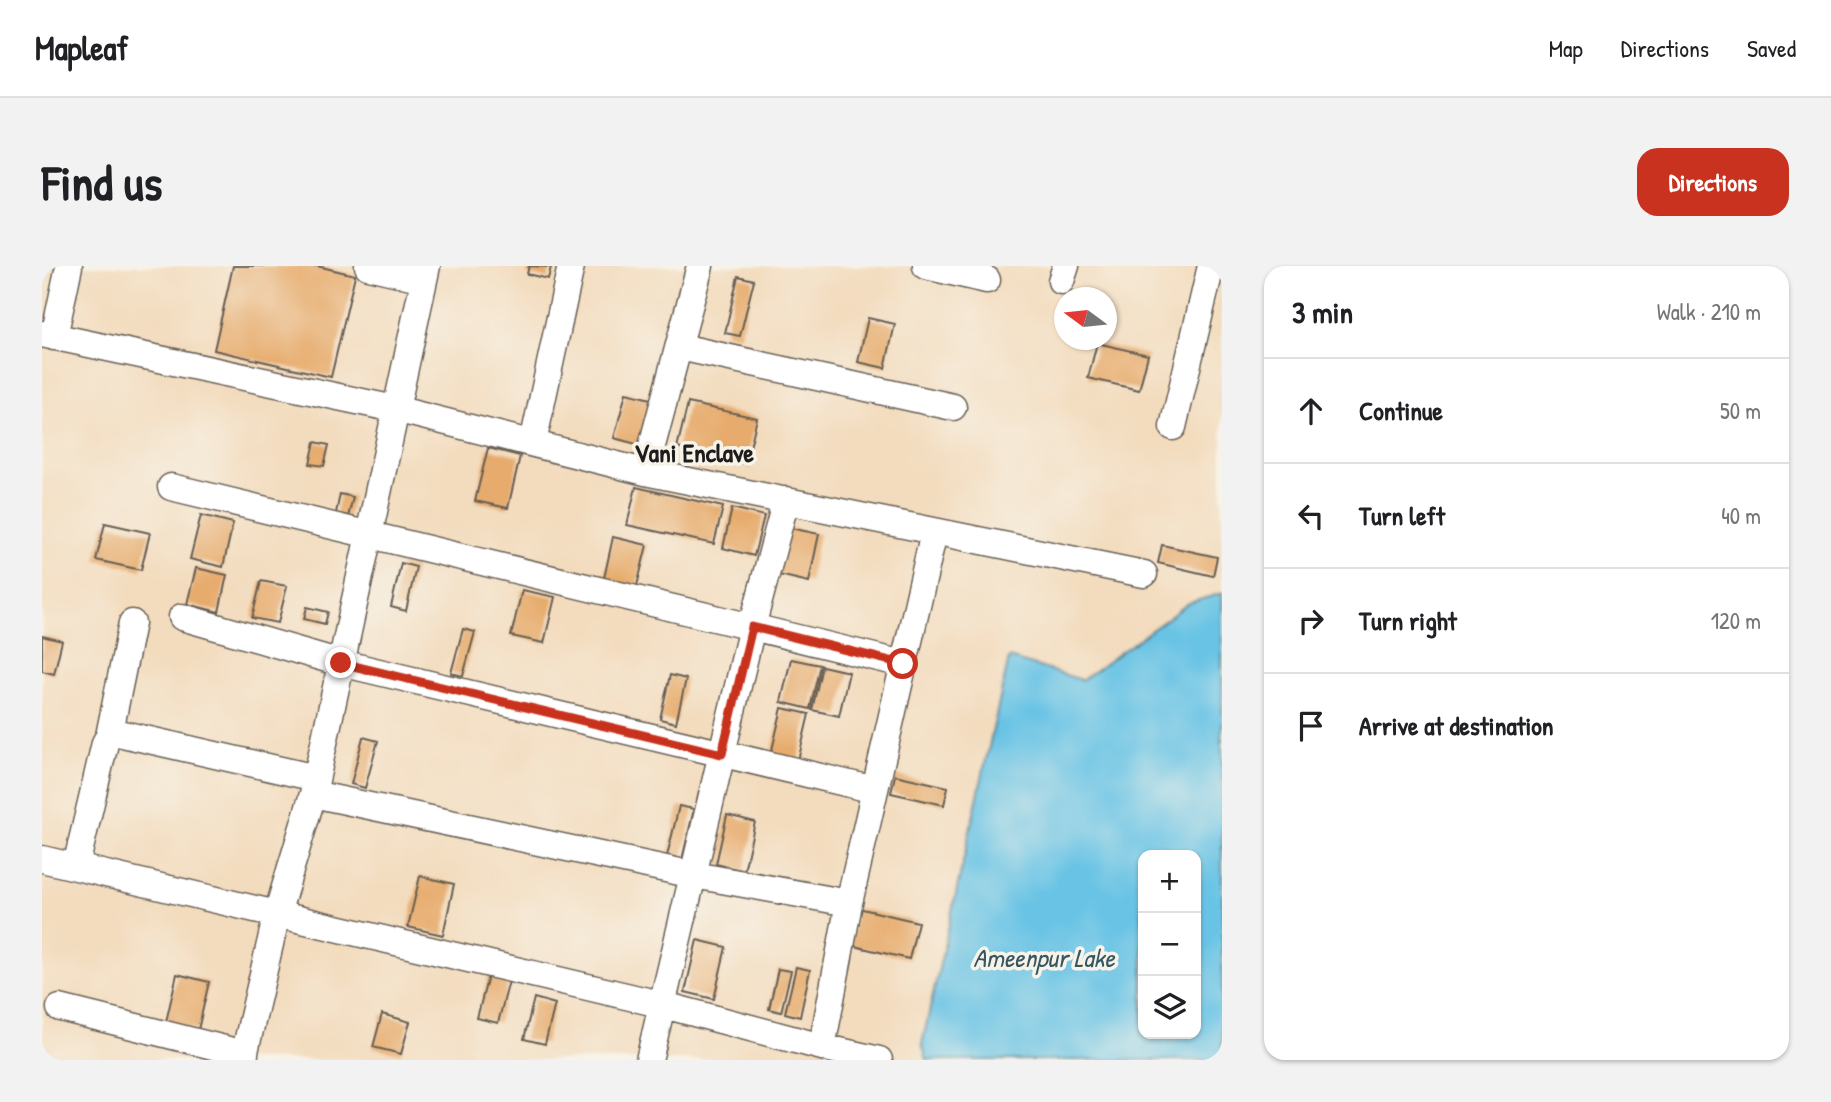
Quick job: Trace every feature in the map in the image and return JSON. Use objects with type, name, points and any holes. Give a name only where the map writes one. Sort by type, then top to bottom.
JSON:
[{"type":"street","points":[[69,266],[48,335],[395,410],[645,472],[1144,574]]},
{"type":"street","points":[[60,1008],[244,1057],[277,914],[314,786],[426,272],[368,266]]},
{"type":"street","points":[[533,443],[571,266]]},
{"type":"street","points":[[645,472],[700,266]]},
{"type":"street","points":[[926,266],[987,280]]},
{"type":"street","points":[[1172,428],[1211,266]]},
{"type":"street","points":[[680,347],[953,407]]},
{"type":"street","points":[[171,487],[903,664]]},
{"type":"street","points":[[649,1060],[660,1004],[694,875],[752,627],[786,500]]},
{"type":"street","points":[[821,1047],[849,903],[934,532]]},
{"type":"street","points":[[182,617],[341,663],[875,790]]},
{"type":"street","points":[[76,866],[105,743],[109,736],[132,623]]},
{"type":"street","points":[[109,736],[114,732],[314,786],[694,875],[849,903]]},
{"type":"street","points":[[42,859],[660,1004],[879,1060]]},
{"type":"water","name":"Ameenpur Lake","points":[[1222,593],[1222,1060],[927,1060],[922,1044],[1009,658],[1082,680],[1189,603]]},
{"type":"building","points":[[233,266],[317,266],[355,275],[331,377],[214,350]]},
{"type":"building","points":[[529,266],[551,267],[548,279],[527,274]]},
{"type":"building","points":[[738,276],[754,280],[740,336],[725,333]]},
{"type":"building","points":[[868,318],[895,324],[885,368],[858,362]]},
{"type":"building","points":[[1117,348],[1148,355],[1139,390],[1088,378],[1095,350],[1117,350]]},
{"type":"building","points":[[626,393],[651,399],[640,445],[614,438]]},
{"type":"building","points":[[688,403],[757,418],[746,464],[677,448]]},
{"type":"building","points":[[315,442],[329,445],[324,466],[310,464]]},
{"type":"building","points":[[488,448],[520,456],[508,508],[475,501]]},
{"type":"building","points":[[636,487],[723,507],[714,544],[627,525]]},
{"type":"building","points":[[340,494],[353,497],[347,521],[335,518]]},
{"type":"building","points":[[732,508],[764,516],[754,556],[723,548]]},
{"type":"building","points":[[201,515],[233,523],[223,567],[190,559]]},
{"type":"building","points":[[105,523],[150,533],[141,570],[96,560]]},
{"type":"building","points":[[790,528],[819,534],[809,582],[779,575]]},
{"type":"building","points":[[613,537],[647,545],[636,590],[603,583]]},
{"type":"building","points":[[1162,545],[1217,557],[1213,576],[1158,563]]},
{"type":"building","points":[[401,563],[416,567],[406,611],[391,607]]},
{"type":"building","points":[[196,568],[227,575],[219,612],[187,604]]},
{"type":"building","points":[[261,581],[287,586],[278,623],[252,618]]},
{"type":"building","points":[[522,590],[555,597],[544,643],[511,636]]},
{"type":"building","points":[[307,607],[328,612],[325,624],[304,619]]},
{"type":"building","points":[[463,629],[475,632],[463,676],[451,673]]},
{"type":"building","points":[[42,636],[62,641],[54,674],[42,671]]},
{"type":"building","points":[[791,659],[820,665],[810,709],[781,702]]},
{"type":"building","points":[[822,666],[849,672],[839,716],[812,710]]},
{"type":"building","points":[[670,675],[686,679],[676,723],[660,719]]},
{"type":"building","points":[[782,708],[809,714],[798,761],[771,754]]},
{"type":"building","points":[[363,737],[378,741],[365,788],[351,784]]},
{"type":"building","points":[[895,775],[948,787],[944,805],[891,793]]},
{"type":"building","points":[[679,806],[694,809],[682,860],[667,856]]},
{"type":"building","points":[[727,815],[755,822],[744,871],[716,864]]},
{"type":"building","points":[[420,876],[454,884],[443,935],[408,927]]},
{"type":"building","points":[[858,908],[918,922],[909,959],[850,945]]},
{"type":"building","points":[[697,940],[726,947],[714,999],[685,992]]},
{"type":"building","points":[[796,967],[810,970],[800,1017],[785,1013]]},
{"type":"building","points":[[778,969],[791,971],[781,1012],[769,1009]]},
{"type":"building","points":[[177,974],[209,982],[198,1030],[166,1022]]},
{"type":"building","points":[[488,976],[509,981],[498,1023],[477,1018]]},
{"type":"building","points":[[534,998],[555,1004],[545,1044],[524,1039]]},
{"type":"building","points":[[382,1014],[410,1022],[401,1054],[373,1047]]},
{"type":"district","name":"Vani Enclave","points":[[694,452]]},
{"type":"route","points":[[341,663],[722,754],[752,627],[903,664]]}]
